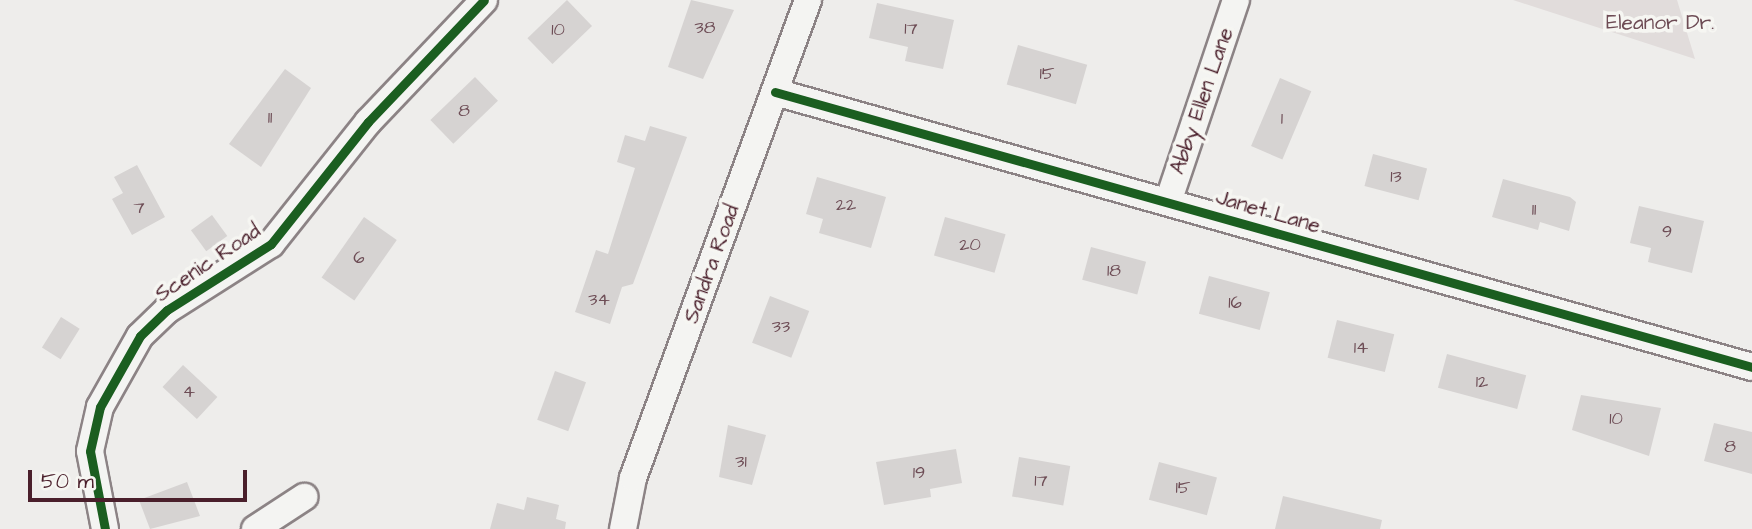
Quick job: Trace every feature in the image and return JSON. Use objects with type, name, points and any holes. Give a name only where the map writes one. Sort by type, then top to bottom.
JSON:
[{"type":"street","name":"Scenic Road","points":[[105,529],[90,451],[100,407],[140,336],[167,310],[271,244],[376,113],[484,0]]},
{"type":"street","name":"Sandra Road","points":[[623,529],[633,478],[808,0]]},
{"type":"street","name":"Abby Ellen Lane","points":[[1168,202],[1236,0]]},
{"type":"street","name":"Janet Lane","points":[[775,92],[1752,367]]},
{"type":"street","points":[[255,529],[304,497]]},
{"type":"green space","name":"Eleanor Dr.","points":[[1513,0],[1677,0],[1695,59]]},
{"type":"building","points":[[567,0],[592,26],[552,64],[527,38]]},
{"type":"building","points":[[691,0],[734,10],[703,79],[668,67]]},
{"type":"building","points":[[877,3],[954,20],[943,69],[905,61],[908,47],[869,38]]},
{"type":"building","points":[[1018,45],[1087,65],[1076,104],[1007,84]]},
{"type":"building","points":[[285,69],[311,88],[261,167],[229,144]]},
{"type":"building","points":[[475,77],[498,101],[453,144],[430,120]]},
{"type":"building","points":[[1280,78],[1311,91],[1282,159],[1251,146]]},
{"type":"building","points":[[650,126],[687,137],[633,284],[622,287],[610,324],[575,312],[596,250],[608,254],[635,168],[617,162],[625,135],[645,141]]},
{"type":"building","points":[[1373,154],[1427,168],[1419,200],[1364,186]]},
{"type":"building","points":[[137,165],[165,217],[132,235],[112,199],[123,193],[114,177]]},
{"type":"building","points":[[817,177],[886,197],[871,248],[819,233],[823,219],[806,214]]},
{"type":"building","points":[[1503,179],[1570,197],[1576,202],[1569,231],[1540,222],[1538,230],[1492,217]]},
{"type":"building","points":[[1639,206],[1704,221],[1692,273],[1648,262],[1651,248],[1630,243]]},
{"type":"building","points":[[212,215],[227,236],[206,251],[191,230]]},
{"type":"building","points":[[364,217],[397,240],[354,301],[322,278]]},
{"type":"building","points":[[945,217],[1006,234],[995,273],[934,255]]},
{"type":"building","points":[[1091,247],[1146,262],[1137,295],[1082,280]]},
{"type":"building","points":[[1209,276],[1270,292],[1260,330],[1199,314]]},
{"type":"building","points":[[770,296],[809,311],[791,358],[752,343]]},
{"type":"building","points":[[61,317],[80,329],[61,359],[42,348]]},
{"type":"building","points":[[1337,320],[1394,334],[1385,372],[1328,358]]},
{"type":"building","points":[[1447,354],[1526,375],[1517,409],[1438,388]]},
{"type":"building","points":[[183,365],[217,397],[197,419],[163,387]]},
{"type":"building","points":[[555,371],[586,382],[568,431],[537,420]]},
{"type":"building","points":[[1581,395],[1661,408],[1649,456],[1572,430]]},
{"type":"building","points":[[1714,423],[1752,432],[1752,474],[1704,461]]},
{"type":"building","points":[[728,425],[766,435],[752,485],[719,477]]},
{"type":"building","points":[[956,449],[962,483],[930,489],[931,497],[884,505],[876,462]]},
{"type":"building","points":[[1019,457],[1070,466],[1063,505],[1012,496]]},
{"type":"building","points":[[1159,462],[1217,478],[1207,515],[1149,500]]},
{"type":"building","points":[[187,482],[200,516],[150,529],[139,500]]},
{"type":"building","points":[[1283,496],[1382,520],[1380,529],[1275,529]]},
{"type":"building","points":[[527,497],[559,505],[556,519],[566,522],[565,529],[490,529],[497,503],[524,510]]},
{"type":"cycle path","points":[[105,529],[90,451],[100,407],[140,336],[167,310],[271,244],[368,122],[484,0]]},
{"type":"cycle path","points":[[775,92],[1752,367]]}]
